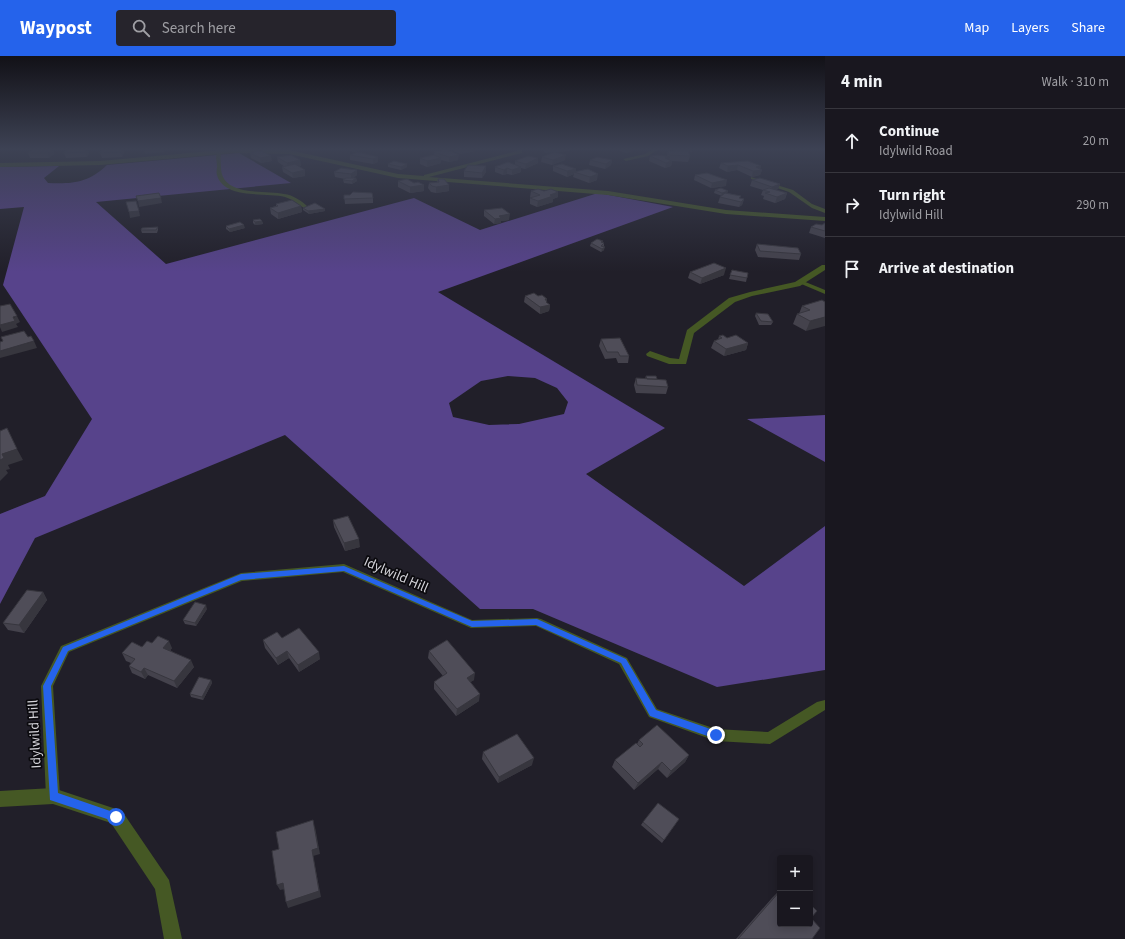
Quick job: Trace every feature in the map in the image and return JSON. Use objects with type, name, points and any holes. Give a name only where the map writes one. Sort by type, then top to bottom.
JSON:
[{"type":"street","points":[[573,190],[608,193],[726,212],[825,219]]},
{"type":"street","points":[[650,354],[669,361],[683,362],[690,332],[732,300],[750,294],[797,284],[825,268]]},
{"type":"street","points":[[0,799],[53,796],[116,817],[163,886],[173,939]]},
{"type":"lane","points":[[239,190],[242,192],[291,197],[306,207]]},
{"type":"lane","points":[[789,190],[796,194],[808,205],[825,210]]},
{"type":"lane","points":[[801,282],[825,292]]},
{"type":"lane","name":"Idylwild Hill","points":[[53,796],[47,686],[65,649],[241,577],[344,568],[472,624],[537,622],[623,661],[653,713],[716,735],[770,738],[821,706],[825,705]]},
{"type":"shaded area","points":[[0,190],[217,190],[96,202],[166,264],[414,198],[480,230],[598,193],[673,207],[438,292],[665,428],[586,474],[744,586],[825,526],[825,670],[717,687],[533,609],[480,609],[285,435],[35,538],[0,604],[0,514],[45,496],[92,419],[3,285],[24,207],[0,209]],"holes":[[[508,376],[535,378],[557,388],[568,402],[564,414],[519,424],[489,425],[453,417],[449,403],[481,381]]]},
{"type":"shaded area","points":[[825,415],[825,462],[747,419]]},
{"type":"building","points":[[554,190],[558,192],[550,195],[553,196],[538,201],[530,198],[540,195],[531,191]]},
{"type":"building","points":[[715,190],[728,191],[722,193]]},
{"type":"building","points":[[764,190],[777,190],[787,193],[777,197],[765,193],[770,192]]},
{"type":"building","points":[[353,192],[372,193],[373,198],[344,199],[344,195],[350,195]]},
{"type":"building","points":[[159,193],[161,198],[138,201],[136,196]]},
{"type":"building","points":[[725,193],[741,196],[739,198],[744,199],[741,202],[720,197]]},
{"type":"building","points":[[292,200],[301,206],[278,213],[270,208],[278,206],[276,204]]},
{"type":"building","points":[[136,201],[139,211],[129,212],[126,202]]},
{"type":"building","points":[[315,203],[325,209],[308,211],[303,208]]},
{"type":"building","points":[[502,208],[510,214],[499,216],[501,218],[495,219],[484,210]]},
{"type":"building","points":[[260,219],[262,221],[255,222],[253,220]]},
{"type":"building","points":[[240,222],[244,225],[229,229],[226,226]]},
{"type":"building","points":[[825,223],[825,231],[811,227],[816,224],[822,225]]},
{"type":"building","points":[[158,227],[156,230],[141,230],[142,228]]},
{"type":"building","points":[[597,239],[603,241],[601,242],[604,243],[601,246],[605,247],[602,249],[591,243]]},
{"type":"building","points":[[757,244],[798,248],[801,254],[760,251]]},
{"type":"building","points":[[714,263],[726,268],[702,278],[690,272]]},
{"type":"building","points":[[732,270],[748,273],[747,278],[730,275]]},
{"type":"building","points":[[534,293],[538,296],[542,295],[547,299],[545,299],[546,302],[550,305],[540,307],[525,296]]},
{"type":"building","points":[[822,300],[825,302],[825,317],[810,321],[797,314],[810,310],[802,306]]},
{"type":"building","points":[[10,304],[17,316],[13,317],[15,321],[0,325],[0,306]]},
{"type":"building","points":[[756,313],[768,314],[773,322],[761,321]]},
{"type":"building","points":[[24,331],[28,337],[31,336],[34,341],[0,351],[0,342],[3,341],[1,337]]},
{"type":"building","points":[[723,335],[727,338],[736,335],[748,343],[726,349],[714,341],[722,338],[719,336]]},
{"type":"building","points":[[620,338],[629,356],[620,356],[618,352],[607,352],[601,339]]},
{"type":"building","points":[[646,376],[656,376],[657,379],[647,379]]},
{"type":"building","points":[[636,378],[666,380],[668,387],[637,385]]},
{"type":"building","points":[[7,428],[17,449],[2,454],[4,458],[0,460],[0,431]]},
{"type":"building","points":[[348,516],[359,539],[344,543],[333,520]]},
{"type":"building","points":[[27,590],[43,592],[19,625],[3,623]]},
{"type":"building","points":[[195,602],[206,605],[195,623],[183,620]]},
{"type":"building","points":[[299,628],[319,652],[298,665],[287,651],[276,658],[263,640],[277,632],[282,638]]},
{"type":"building","points":[[158,636],[169,641],[163,648],[191,660],[174,681],[144,668],[141,672],[129,666],[135,659],[122,653],[132,642],[142,647],[147,641],[152,643]]},
{"type":"building","points":[[447,640],[475,673],[467,678],[480,694],[457,709],[434,682],[447,673],[429,651]]},
{"type":"building","points":[[199,677],[211,680],[202,697],[190,694]]},
{"type":"building","points":[[657,725],[689,755],[671,771],[662,762],[638,783],[615,760],[636,743],[640,747],[643,744],[639,740]]},
{"type":"building","points":[[517,734],[534,758],[499,777],[483,752]]},
{"type":"building","points":[[658,803],[679,819],[664,840],[643,822]]},
{"type":"building","points":[[313,820],[318,848],[312,850],[319,891],[286,902],[283,883],[277,885],[272,851],[279,849],[276,832]]},
{"type":"building","points":[[777,894],[777,927],[813,927],[813,920],[820,928],[812,939],[738,939]]},
{"type":"building","points":[[813,907],[817,911],[813,916]]},
{"type":"route","points":[[116,817],[53,796],[47,686],[65,649],[241,577],[344,568],[472,624],[537,622],[623,661],[653,713],[716,735]]}]
